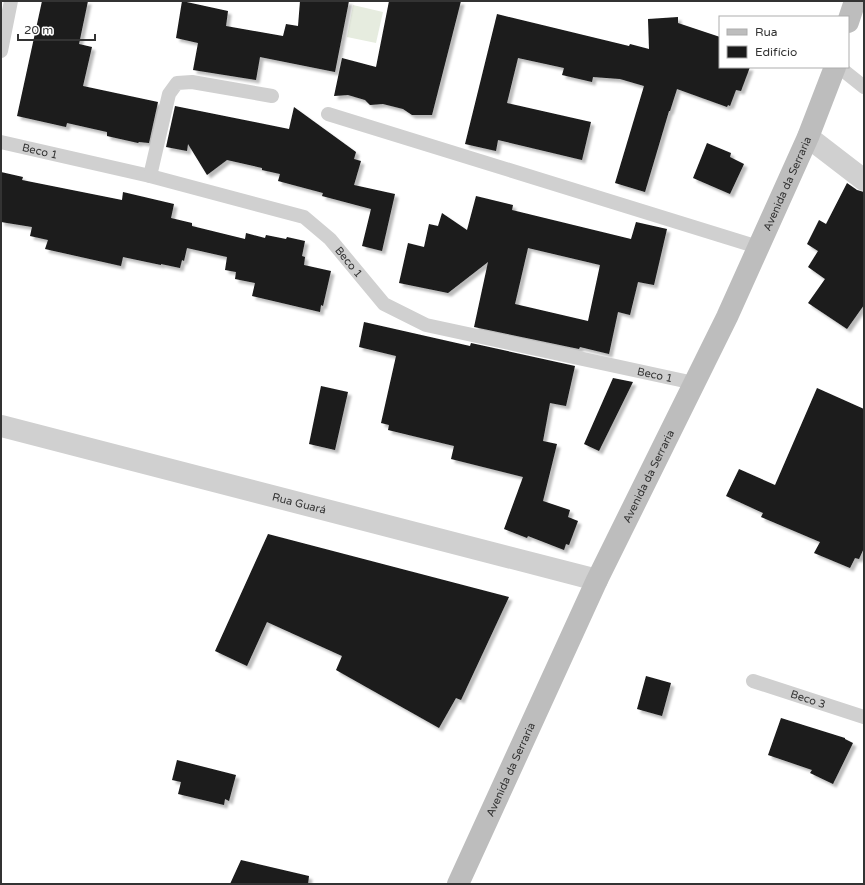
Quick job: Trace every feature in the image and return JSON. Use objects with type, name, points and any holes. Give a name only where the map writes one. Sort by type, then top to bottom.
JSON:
[{"type":"main road","points":[[849,19],[855,1]]},
{"type":"main road","name":"Avenida da Serraria","points":[[458,884],[597,580],[727,317],[808,136],[835,68]]},
{"type":"street","points":[[808,136],[864,180]]},
{"type":"street","name":"Rua Guará","points":[[1,426],[300,502],[597,580]]},
{"type":"lane","points":[[1,51],[11,1]]},
{"type":"lane","points":[[840,68],[864,87]]},
{"type":"lane","points":[[150,176],[170,94],[177,83],[192,82],[272,96]]},
{"type":"lane","points":[[328,114],[758,247]]},
{"type":"lane","name":"Beco 1","points":[[1,142],[150,176],[304,217],[330,239],[384,304],[426,325],[694,383]]},
{"type":"lane","name":"Beco 3","points":[[753,681],[864,717]]},
{"type":"shaded area","points":[[353,5],[383,12],[376,43],[347,37]]},
{"type":"building","points":[[42,1],[88,1],[79,44],[92,47],[83,86],[158,102],[149,143],[138,143],[107,136],[107,132],[67,123],[66,127],[17,116]]},
{"type":"building","points":[[182,1],[228,11],[226,26],[283,36],[286,24],[298,26],[300,1],[349,1],[335,72],[260,57],[256,80],[193,70],[198,43],[176,38]]},
{"type":"building","points":[[389,1],[461,1],[432,115],[412,115],[403,109],[383,104],[370,105],[365,100],[348,95],[334,96],[342,58],[376,67]]},
{"type":"building","points":[[497,14],[629,46],[630,44],[649,49],[648,19],[678,17],[678,23],[719,37],[719,68],[750,68],[741,91],[736,90],[730,106],[728,105],[727,107],[677,89],[645,192],[615,183],[644,86],[620,79],[593,77],[592,82],[562,75],[564,68],[518,58],[507,103],[591,122],[582,160],[498,140],[496,151],[465,144]]},
{"type":"building","points":[[175,106],[289,129],[294,107],[356,152],[354,159],[361,161],[354,185],[395,194],[382,251],[362,246],[371,209],[322,196],[323,193],[278,181],[280,174],[262,170],[262,168],[227,160],[207,175],[188,144],[187,151],[166,147]]},
{"type":"building","points":[[707,143],[731,153],[730,157],[744,164],[730,194],[693,178]]},
{"type":"building","points":[[1,172],[23,177],[22,180],[122,200],[123,192],[174,204],[171,218],[192,223],[192,226],[245,239],[246,233],[265,238],[266,235],[286,239],[287,237],[305,241],[302,256],[305,257],[304,265],[331,271],[323,306],[321,305],[320,312],[252,296],[255,283],[235,279],[236,272],[225,270],[227,257],[187,248],[184,261],[182,260],[180,268],[123,257],[121,266],[45,249],[48,240],[30,236],[32,227],[1,222]]},
{"type":"building","points":[[847,183],[857,190],[864,192],[864,305],[847,329],[808,303],[825,279],[808,267],[818,251],[807,244],[819,220],[826,224]]},
{"type":"building","points":[[476,196],[513,205],[512,210],[631,239],[636,222],[667,229],[654,285],[638,282],[630,315],[618,312],[609,354],[474,327],[488,262],[448,293],[399,283],[408,243],[424,247],[429,224],[438,226],[442,213],[467,230]],"holes":[[[528,248],[600,265],[588,321],[515,304]]]},
{"type":"building","points":[[364,322],[470,346],[471,343],[575,366],[566,406],[550,403],[543,441],[557,444],[543,501],[570,510],[568,517],[578,521],[569,545],[566,544],[564,550],[528,536],[527,538],[504,529],[523,477],[451,459],[454,446],[388,430],[389,425],[381,423],[396,356],[359,347]]},
{"type":"building","points":[[613,378],[633,382],[599,451],[584,444]]},
{"type":"building","points":[[321,386],[348,392],[335,450],[309,444]]},
{"type":"building","points":[[817,388],[864,409],[864,548],[859,559],[855,558],[850,568],[814,553],[820,542],[761,517],[763,513],[726,496],[739,469],[775,485]]},
{"type":"building","points":[[268,534],[509,597],[461,700],[456,698],[439,728],[336,670],[342,656],[267,622],[247,666],[215,651]]},
{"type":"building","points":[[646,676],[671,683],[662,716],[637,709]]},
{"type":"building","points":[[781,718],[845,738],[853,743],[833,784],[810,773],[812,770],[768,755]]},
{"type":"building","points":[[177,760],[236,775],[229,801],[225,799],[224,805],[178,794],[181,782],[172,780]]},
{"type":"building","points":[[241,860],[309,876],[308,884],[230,884]]}]
